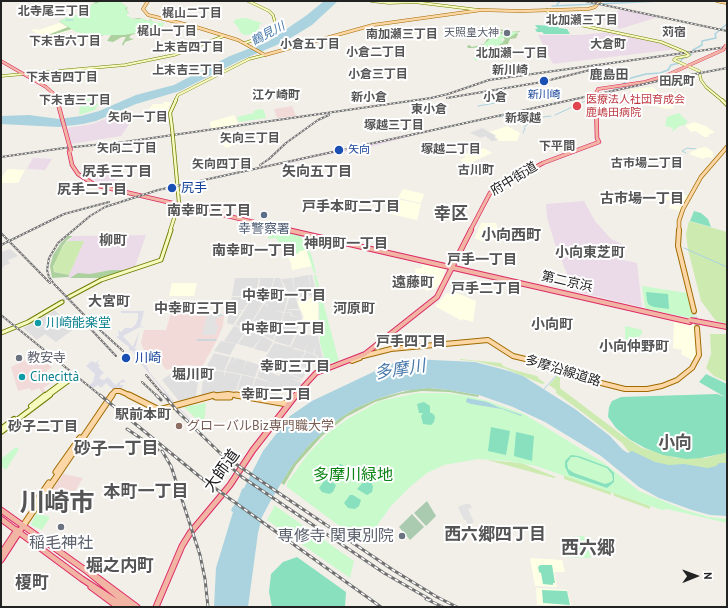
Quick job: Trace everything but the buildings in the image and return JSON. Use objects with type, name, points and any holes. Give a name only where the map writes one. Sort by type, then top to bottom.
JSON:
[{"type":"highway","name":"府中街道","points":[[285,406],[311,375],[349,361],[368,349],[433,300],[440,291],[490,193],[543,163],[599,142],[596,138],[596,90],[602,87],[645,82],[688,66],[723,50],[727,45]]},
{"type":"highway","name":"第二京浜","points":[[1,61],[52,93],[62,119],[72,164],[77,172],[95,185],[690,321]]},
{"type":"highway","name":"第二京浜","points":[[178,204],[442,263],[478,273],[690,321],[727,327]]},
{"type":"highway","name":"府中街道","points":[[360,357],[438,298],[452,266]]},
{"type":"highway","name":"大師道","points":[[280,415],[285,406]]},
{"type":"highway","name":"大師道","points":[[156,607],[182,546],[190,533],[230,485],[285,406]]},
{"type":"highway","points":[[1,510],[88,572],[128,606]]},
{"type":"highway","points":[[1,519],[118,607]]},
{"type":"highway","points":[[1,560],[22,526]]},
{"type":"highway","points":[[1,554],[18,532]]},
{"type":"highway","points":[[56,560],[56,554],[61,553]]},
{"type":"highway","points":[[70,570],[77,564]]},
{"type":"highway","points":[[88,572],[99,578],[137,607]]},
{"type":"highway","points":[[82,579],[128,606]]},
{"type":"main road","points":[[148,1],[142,10],[148,16],[224,36],[245,43],[252,47],[253,50],[265,55]]},
{"type":"main road","points":[[245,43],[270,34],[276,26],[272,14],[269,11],[248,1]]},
{"type":"main road","points":[[371,1],[385,3],[414,2],[480,10],[587,9],[597,5],[600,1]]},
{"type":"main road","points":[[718,1],[727,2]]},
{"type":"main road","points":[[69,298],[107,279],[161,260],[178,204],[175,154],[170,111],[176,98],[181,93],[248,59],[373,25],[480,10]]},
{"type":"main road","points":[[547,10],[551,17],[556,20],[660,42],[688,54],[687,56],[674,59],[699,71],[701,80],[706,87],[727,105]]},
{"type":"main road","points":[[1,76],[128,64],[174,55],[224,36]]},
{"type":"main road","points":[[694,311],[678,246],[679,221],[683,209],[701,177],[727,147]]},
{"type":"main road","points":[[1,332],[62,302]]},
{"type":"main road","name":"多摩沿線道路","points":[[360,357],[392,349],[488,340],[513,356],[541,363],[604,384],[628,389],[647,389],[677,380],[692,368],[698,355],[699,341],[697,328]]},
{"type":"main road","name":"多摩沿線道路","points":[[360,357],[392,349]]},
{"type":"main road","points":[[349,361],[360,357]]},
{"type":"main road","points":[[1,430],[69,379]]},
{"type":"main road","points":[[22,526],[103,406],[117,391],[159,410],[224,394],[285,406]]},
{"type":"main road","points":[[216,396],[285,406]]},
{"type":"shaded area","points":[[624,9],[658,17],[620,29],[599,17]]},
{"type":"shaded area","points":[[59,23],[72,30],[44,38],[31,30],[39,30]]},
{"type":"shaded area","points":[[611,32],[660,42],[677,49],[553,64],[538,35],[579,35]]},
{"type":"shaded area","points":[[653,87],[674,108],[667,109],[643,103],[630,89]]},
{"type":"shaded area","points":[[164,102],[171,102],[168,108],[170,109],[168,114],[149,114],[153,110],[149,109],[153,104],[163,104]]},
{"type":"shaded area","points":[[292,106],[296,116],[277,118],[274,109]]},
{"type":"shaded area","points":[[118,114],[136,114],[121,136],[71,144],[66,128],[92,124]]},
{"type":"shaded area","points":[[234,115],[238,123],[236,125],[211,129],[210,122]]},
{"type":"shaded area","points":[[694,122],[708,127],[715,132],[708,135],[709,137],[704,137],[696,131],[691,132],[685,125]]},
{"type":"shaded area","points":[[507,126],[520,133],[517,141],[498,141],[499,140],[495,137],[497,136],[490,132]]},
{"type":"shaded area","points":[[482,128],[496,136],[494,137],[498,140],[492,141],[485,136],[481,138],[470,133]]},
{"type":"shaded area","points":[[230,134],[239,143],[226,148],[217,140]]},
{"type":"shaded area","points":[[416,135],[366,148],[281,165],[284,162]]},
{"type":"shaded area","points":[[706,147],[713,152],[713,158],[707,157],[703,159],[689,154],[695,149]]},
{"type":"shaded area","points":[[484,148],[492,153],[468,164],[460,160],[466,157],[464,155],[475,149],[478,151]]},
{"type":"shaded area","points":[[33,158],[52,159],[45,170],[27,169]]},
{"type":"shaded area","points":[[8,169],[25,170],[18,183],[1,183],[1,178]]},
{"type":"shaded area","points":[[93,174],[118,175],[111,187],[89,178]]},
{"type":"shaded area","points":[[403,189],[424,194],[421,203],[398,198]]},
{"type":"shaded area","points":[[665,189],[688,196],[680,211],[669,208],[670,201],[663,198]]},
{"type":"shaded area","points":[[397,199],[421,204],[417,220],[390,214]]},
{"type":"shaded area","points":[[584,201],[595,221],[611,239],[622,244],[623,260],[637,263],[642,307],[574,291],[555,244],[547,218],[546,204]]},
{"type":"shaded area","points":[[481,223],[496,223],[501,240],[481,241],[475,238]]},
{"type":"shaded area","points":[[146,235],[135,267],[103,278],[68,278],[64,274],[55,272],[54,266],[58,253],[66,242],[74,236]]},
{"type":"shaded area","points":[[10,249],[18,256],[8,260],[10,264],[5,265],[1,270],[1,252]]},
{"type":"shaded area","points":[[305,250],[307,251],[312,266],[292,270],[291,263],[287,256]]},
{"type":"shaded area","points":[[422,264],[445,268],[443,281],[435,289],[426,291],[413,275],[416,275],[415,269],[422,268]]},
{"type":"shaded area","points":[[308,275],[312,290],[309,275],[312,275],[316,290],[311,292],[312,295],[296,298],[293,278]]},
{"type":"shaded area","points":[[235,278],[259,278],[257,288],[252,296],[232,296]]},
{"type":"shaded area","points":[[260,278],[274,278],[269,296],[254,296],[259,288]]},
{"type":"shaded area","points":[[275,278],[280,278],[287,295],[277,295],[278,292],[276,295],[270,295]]},
{"type":"shaded area","points":[[292,278],[295,294],[292,295],[295,295],[299,309],[289,309],[289,312],[285,312],[290,295],[281,279]]},
{"type":"shaded area","points":[[172,283],[197,283],[194,296],[169,296]]},
{"type":"shaded area","points":[[452,291],[476,301],[473,322],[463,319],[462,321],[435,306],[447,293],[450,294]]},
{"type":"shaded area","points":[[288,296],[284,312],[276,311],[284,313],[273,340],[248,329],[264,304],[267,305],[266,308],[268,305],[264,303],[268,297]]},
{"type":"shaded area","points":[[232,297],[252,297],[243,310],[238,310],[242,311],[233,325],[227,323]]},
{"type":"shaded area","points":[[253,297],[267,297],[247,329],[235,325]]},
{"type":"shaded area","points":[[318,297],[318,325],[302,324],[304,317],[297,301]]},
{"type":"shaded area","points":[[55,310],[74,329],[56,342],[45,334],[37,340],[23,328],[35,323]]},
{"type":"shaded area","points":[[290,310],[300,310],[302,318],[290,346],[274,341],[285,312],[291,313],[290,316],[298,317],[291,315],[292,313],[289,312]]},
{"type":"shaded area","points":[[121,311],[144,311],[140,326],[146,328],[140,327],[123,336],[133,347],[139,331],[136,346],[134,348],[138,350],[136,352],[133,350],[144,361],[150,373],[176,404],[197,397],[196,400],[177,405],[213,444],[175,405],[160,409],[174,404],[138,360],[140,359],[131,350],[129,351],[129,347],[116,337],[119,336],[118,330],[121,332],[125,328],[132,328],[136,324],[138,313],[121,313]]},
{"type":"shaded area","points":[[171,313],[224,316],[223,326],[217,340],[203,365],[185,365],[166,370],[156,354],[146,355],[141,343],[144,330],[166,330]]},
{"type":"shaded area","points":[[207,316],[220,316],[220,318],[216,318],[215,325],[219,325],[215,335],[202,335]]},
{"type":"shaded area","points":[[674,319],[695,324],[698,350],[694,361],[681,354],[682,350],[673,348]]},
{"type":"shaded area","points":[[234,326],[240,328],[238,331],[242,328],[246,330],[237,344],[224,341]]},
{"type":"shaded area","points":[[248,330],[262,336],[253,348],[238,344]]},
{"type":"shaded area","points":[[297,334],[318,336],[325,363],[314,364],[318,356],[314,354],[316,344],[313,354],[305,351],[308,343],[304,351],[291,347]]},
{"type":"shaded area","points":[[262,336],[273,342],[267,352],[254,349]]},
{"type":"shaded area","points":[[221,341],[236,344],[230,355],[214,351]]},
{"type":"shaded area","points":[[274,343],[294,348],[292,351],[294,349],[305,352],[301,359],[296,358],[301,360],[300,362],[306,352],[317,356],[313,365],[308,369],[290,361],[287,366],[266,357]]},
{"type":"shaded area","points":[[214,353],[230,357],[224,371],[212,369],[213,366],[211,369],[206,368]]},
{"type":"shaded area","points":[[39,357],[52,367],[45,372],[54,381],[43,388],[46,392],[43,394],[39,388],[31,391],[30,388],[18,391],[11,367],[26,360],[27,362],[31,361],[33,366],[37,364]]},
{"type":"shaded area","points":[[232,357],[235,358],[233,364],[236,358],[246,361],[243,370],[247,361],[259,365],[255,377],[225,371]]},
{"type":"shaded area","points":[[266,357],[286,366],[283,371],[302,380],[300,381],[290,378],[302,383],[294,392],[257,377],[260,368],[279,376],[282,372],[269,365],[268,367],[261,365]]},
{"type":"shaded area","points":[[96,358],[99,361],[97,363],[100,366],[98,367],[104,373],[100,376],[100,379],[104,380],[108,377],[115,385],[123,379],[126,382],[120,383],[120,385],[124,385],[120,390],[114,390],[106,383],[101,388],[98,385],[91,389],[88,386],[93,382],[95,374],[86,366],[92,361],[95,363],[98,361]]},
{"type":"shaded area","points":[[291,362],[308,370],[302,379],[284,371],[287,367],[304,374],[288,367]]},
{"type":"shaded area","points":[[183,369],[190,369],[189,374],[199,374],[196,396],[194,399],[180,402],[162,380],[173,372]]},
{"type":"shaded area","points":[[206,369],[225,372],[223,378],[226,372],[241,375],[236,390],[201,396],[203,379],[210,378],[203,377]]},
{"type":"shaded area","points":[[242,375],[255,378],[251,390],[237,390]]},
{"type":"shaded area","points":[[256,378],[280,386],[276,392],[278,395],[268,393],[268,389],[267,393],[262,392],[263,387],[261,392],[252,390]]},
{"type":"shaded area","points":[[63,474],[83,478],[71,498],[50,493]]},
{"type":"shaded area","points":[[427,501],[436,516],[426,526],[414,513]]},
{"type":"shaded area","points":[[465,504],[470,504],[472,508],[468,509],[474,522],[468,525],[458,507]]},
{"type":"shaded area","points":[[412,514],[424,527],[410,540],[399,527]]},
{"type":"shaded area","points":[[530,558],[562,560],[565,572],[554,572],[557,587],[535,586]]},
{"type":"shaded area","points":[[536,588],[567,590],[571,605],[537,605]]},
{"type":"green space","points":[[100,1],[98,3],[119,1],[128,8],[126,9],[129,13],[125,15],[128,17],[148,21],[151,19],[152,21],[128,29],[150,32],[142,32],[131,35],[129,38],[134,39],[125,42],[123,46],[122,44],[126,37],[122,37],[113,42],[107,41],[111,35],[79,39],[80,37],[95,36],[91,35],[89,30],[76,31],[72,29],[46,37],[45,36],[68,27],[59,21],[67,18],[65,17],[89,13],[86,9],[93,7],[91,5],[96,3],[92,2]]},
{"type":"green space","points":[[105,1],[119,1],[127,7],[125,9],[129,13],[126,15],[133,19],[145,18],[144,20],[147,21],[151,20],[154,22],[165,23],[157,33],[142,32],[124,35],[91,35],[76,32],[59,21],[67,18],[65,17],[89,13],[86,8],[92,6],[90,5]]},
{"type":"green space","points":[[246,18],[262,23],[259,25],[259,29],[265,32],[244,35],[233,22],[236,19]]},
{"type":"green space","points":[[535,25],[558,26],[559,28],[567,29],[570,34],[544,34],[542,32],[537,32],[535,29],[538,29]]},
{"type":"green space","points":[[497,28],[510,32],[521,31],[517,33],[517,38],[510,39],[508,44],[497,44],[505,40],[503,37],[494,39],[479,48],[468,48],[467,46],[469,45],[472,47],[484,44],[488,38],[486,36],[496,35],[499,34],[498,32],[503,32]]},
{"type":"green space","points":[[507,32],[518,32],[509,38],[505,37],[500,40],[504,42],[496,46],[491,44],[489,46],[492,48],[487,53],[489,54],[475,61],[474,57],[478,54],[478,50],[473,48],[482,46],[493,36],[509,33]]},
{"type":"green space","points":[[86,99],[92,99],[92,103],[98,104],[95,110],[79,115],[80,104],[85,103]]},
{"type":"green space","points":[[261,109],[264,110],[266,118],[239,122],[237,117],[254,113],[253,111]]},
{"type":"green space","points":[[679,113],[688,122],[685,124],[686,125],[679,126],[672,132],[673,128],[665,126],[667,117]]},
{"type":"green space","points":[[694,211],[701,213],[708,219],[711,227],[690,221]]},
{"type":"green space","points":[[689,221],[727,232],[727,324],[716,321],[701,301],[688,250],[686,234]]},
{"type":"green space","points":[[269,227],[299,233],[311,254],[316,273],[314,273],[307,251],[299,251],[299,253],[287,256],[276,238],[268,239]]},
{"type":"green space","points":[[68,236],[73,236],[67,240],[62,247],[53,267],[54,272],[69,275],[68,277],[52,278],[50,266],[53,255]]},
{"type":"green space","points":[[67,241],[84,241],[69,275],[55,272],[53,269],[58,253]]},
{"type":"green space","points":[[111,270],[125,270],[103,278],[70,278],[78,273],[90,274]]},
{"type":"green space","points":[[314,275],[316,275],[339,362],[326,364],[320,343],[319,303]]},
{"type":"green space","points":[[642,286],[687,293],[695,319],[647,309],[645,307]]},
{"type":"green space","points":[[646,292],[668,294],[669,309],[649,305]]},
{"type":"green space","points":[[625,326],[642,330],[642,334],[632,342],[625,340]]},
{"type":"green space","points":[[710,334],[727,334],[727,382],[714,376],[706,368],[711,354]]},
{"type":"green space","points":[[460,359],[501,363],[503,366],[514,370],[537,376],[545,383],[542,384],[504,368]]},
{"type":"green space","name":"小向","points":[[706,374],[727,384],[727,452],[725,453],[701,458],[686,459],[663,455],[645,448],[629,439],[616,428],[608,417],[609,407],[612,401],[621,397],[717,394],[725,397],[699,382]]},
{"type":"green space","points":[[557,376],[560,377],[560,388],[622,435],[642,448],[677,458],[705,458],[727,452],[727,472],[707,481],[643,461],[629,452],[622,443],[556,393],[556,390],[549,385]]},
{"type":"green space","points":[[429,388],[479,395],[478,397],[449,392],[422,391],[401,394],[375,402],[346,417],[322,436],[296,465],[284,485],[281,483],[294,462],[309,445],[340,418],[356,408],[379,398],[414,389]]},
{"type":"green space","name":"多摩川緑地","points":[[417,393],[445,393],[468,396],[488,401],[524,414],[604,463],[639,491],[685,510],[709,517],[727,519],[727,523],[667,509],[662,510],[536,466],[508,461],[478,459],[444,465],[427,473],[411,486],[391,506],[370,535],[365,545],[287,487],[287,483],[308,454],[328,433],[349,418],[380,401]]},
{"type":"green space","points":[[424,402],[430,406],[430,413],[435,416],[434,422],[431,425],[423,424],[421,416],[423,413],[419,413],[417,404]]},
{"type":"green space","points":[[206,403],[204,424],[202,424],[184,407]]},
{"type":"green space","points":[[491,427],[510,431],[506,455],[488,451]]},
{"type":"green space","points":[[516,432],[534,436],[532,461],[514,456]]},
{"type":"green space","points":[[16,447],[19,449],[6,470],[1,466],[1,459]]},
{"type":"green space","points":[[571,455],[579,456],[608,467],[614,473],[614,482],[607,488],[569,475],[565,467],[565,461]],"holes":[[[571,457],[577,457],[607,468],[612,474],[613,480],[605,484],[574,473],[568,469],[567,463]]]},
{"type":"green space","points":[[487,460],[521,463],[556,477],[554,478]]},
{"type":"green space","points":[[341,464],[346,468],[347,474],[340,480],[332,474],[332,472],[338,465]]},
{"type":"green space","points":[[564,475],[611,491],[611,495],[564,479]]},
{"type":"green space","points":[[328,479],[336,485],[333,492],[329,494],[322,492],[319,488],[325,480]]},
{"type":"green space","points":[[366,479],[371,482],[373,487],[372,492],[367,495],[357,489]]},
{"type":"green space","points":[[613,492],[650,506],[650,509],[614,496]]},
{"type":"green space","points":[[350,495],[353,495],[361,500],[359,506],[355,509],[348,508],[344,503]]},
{"type":"green space","points":[[274,505],[354,561],[350,578],[267,520]]},
{"type":"green space","points":[[36,513],[50,517],[42,530],[31,525]]},
{"type":"green space","points":[[584,536],[591,558],[564,557],[561,538]]},
{"type":"green space","points":[[297,557],[346,592],[345,607],[272,607],[269,592],[271,574],[283,562]]},
{"type":"green space","points":[[540,565],[552,565],[555,583],[553,583],[553,585],[543,584],[538,567]]},
{"type":"green space","points":[[542,590],[567,591],[570,605],[543,603]]},
{"type":"water","points":[[324,1],[338,1],[312,25],[284,42],[241,60],[180,91],[136,104],[96,121],[83,124],[59,127],[1,124],[1,116],[29,115],[59,119],[81,116],[99,111],[136,95],[174,85],[230,56],[269,41],[307,15]]},
{"type":"water","name":"多摩川","points":[[412,359],[475,362],[523,376],[575,409],[610,436],[623,450],[628,453],[632,451],[655,462],[669,465],[684,464],[708,468],[716,466],[719,463],[727,463],[727,516],[710,515],[659,498],[639,487],[601,456],[545,422],[513,407],[479,395],[449,390],[429,388],[403,391],[379,398],[356,408],[334,422],[309,445],[291,467],[262,517],[258,533],[248,607],[214,607],[216,568],[233,512],[231,511],[232,508],[238,500],[242,489],[244,488],[263,451],[290,416],[312,401],[390,364]]},
{"type":"water","points":[[467,398],[487,402],[522,415],[521,416],[502,409],[471,404],[466,402]]},
{"type":"waterway","points":[[556,6],[560,1]]},
{"type":"waterway","points":[[556,6],[661,1]]},
{"type":"waterway","points":[[552,6],[556,6]]},
{"type":"waterway","points":[[66,20],[73,20]]},
{"type":"waterway","points":[[693,50],[702,45],[702,41],[716,38],[715,34],[727,24]]},
{"type":"waterway","points":[[610,93],[631,78],[646,74],[660,73],[668,70],[671,65],[680,63],[682,59],[692,54]]},
{"type":"waterway","points":[[597,97],[609,93]]},
{"type":"waterway","points":[[555,115],[594,97]]},
{"type":"waterway","points":[[478,106],[501,102]]},
{"type":"waterway","points":[[499,117],[514,113]]},
{"type":"waterway","points":[[543,117],[551,116]]},
{"type":"waterway","points":[[524,127],[532,121]]},
{"type":"waterway","points":[[523,133],[525,128]]},
{"type":"waterway","points":[[686,153],[682,151],[687,148],[696,149]]},
{"type":"waterway","points":[[684,248],[727,267]]},
{"type":"waterway","points":[[202,315],[222,315]]},
{"type":"waterway","points":[[197,340],[216,340]]},
{"type":"waterway","points":[[544,389],[556,376],[557,372]]},
{"type":"tunnel","points":[[62,301],[69,297]]},
{"type":"tunnel","points":[[694,311],[697,328]]},
{"type":"railway","points":[[585,1],[727,31]]},
{"type":"railway","points":[[1,157],[64,148],[124,142],[431,98],[448,94],[489,80],[727,47]]},
{"type":"railway","points":[[123,351],[88,319],[54,284],[49,277],[47,270],[49,258],[58,243],[90,216],[105,207],[158,190],[658,81],[727,68]]},
{"type":"railway","points":[[447,98],[542,82],[590,70]]},
{"type":"railway","points":[[260,165],[269,159],[286,143],[318,120],[329,115]]},
{"type":"railway","points":[[9,241],[64,214],[109,202]]},
{"type":"railway","points":[[1,233],[9,241]]},
{"type":"railway","points":[[1,245],[9,241]]},
{"type":"railway","points":[[9,241],[50,283]]},
{"type":"railway","points":[[1,315],[101,396]]},
{"type":"railway","points":[[86,324],[116,356]]},
{"type":"railway","points":[[146,375],[164,396]]},
{"type":"railway","points":[[142,382],[157,396]]},
{"type":"railway","points":[[100,395],[205,481],[381,607]]},
{"type":"railway","points":[[164,395],[178,412],[221,454],[393,570],[437,597],[457,607]]},
{"type":"railway","points":[[157,396],[161,400]]},
{"type":"railway","points":[[127,429],[158,450]]},
{"type":"railway","points":[[162,451],[171,466],[200,555],[205,579],[208,607]]},
{"type":"railway","points":[[224,461],[242,477],[384,573],[431,600]]},
{"type":"railway","points":[[426,599],[443,607]]},
{"type":"place","name":"天照皇大神","points":[[507,33]]},
{"type":"place","name":"新川崎","points":[[544,81]]},
{"type":"place","name":"医療法人社団育成会 鹿嶋田病院","points":[[577,106]]},
{"type":"place","name":"矢向","points":[[339,150]]},
{"type":"place","name":"尻手","points":[[172,188]]},
{"type":"place","name":"幸警察署","points":[[264,215]]},
{"type":"place","name":"川崎能楽堂","points":[[38,323]]},
{"type":"place","name":"教安寺","points":[[19,358]]},
{"type":"place","name":"川崎","points":[[126,358]]},
{"type":"place","name":"Cinecittà","points":[[22,377]]},
{"type":"place","name":"グローバルBiz専門職大学","points":[[179,426]]},
{"type":"place","name":"稲毛神社","points":[[61,527]]},
{"type":"place","name":"専修寺 関東別院","points":[[402,536]]},
{"type":"district","name":"北寺尾三丁目","points":[[54,12]]},
{"type":"district","name":"梶山二丁目","points":[[192,14]]},
{"type":"district","name":"北加瀬三丁目","points":[[582,21]]},
{"type":"district","name":"梶山一丁目","points":[[167,32]]},
{"type":"district","name":"苅宿","points":[[674,33]]},
{"type":"district","name":"南加瀬三丁目","points":[[402,35]]},
{"type":"district","name":"下末吉六丁目","points":[[65,42]]},
{"type":"district","name":"小倉五丁目","points":[[310,45]]},
{"type":"district","name":"大倉町","points":[[608,45]]},
{"type":"district","name":"上末吉四丁目","points":[[188,48]]},
{"type":"district","name":"小倉二丁目","points":[[376,53]]},
{"type":"district","name":"北加瀬一丁目","points":[[512,54]]},
{"type":"district","name":"上末吉三丁目","points":[[188,71]]},
{"type":"district","name":"新川崎","points":[[510,71]]},
{"type":"district","name":"小倉三丁目","points":[[378,75]]},
{"type":"district","name":"鹿島田","points":[[609,75]]},
{"type":"district","name":"下末吉四丁目","points":[[62,78]]},
{"type":"district","name":"田尻町","points":[[677,82]]},
{"type":"district","name":"江ケ崎町","points":[[276,96]]},
{"type":"district","name":"新小倉","points":[[369,98]]},
{"type":"district","name":"小倉","points":[[495,98]]},
{"type":"district","name":"下末吉三丁目","points":[[75,101]]},
{"type":"district","name":"東小倉","points":[[429,110]]},
{"type":"district","name":"矢向一丁目","points":[[138,118]]},
{"type":"district","name":"新塚越","points":[[523,119]]},
{"type":"district","name":"塚越三丁目","points":[[394,126]]},
{"type":"district","name":"矢向三丁目","points":[[250,139]]},
{"type":"district","name":"下平間","points":[[557,147]]},
{"type":"district","name":"矢向二丁目","points":[[127,149]]},
{"type":"district","name":"塚越二丁目","points":[[451,150]]},
{"type":"district","name":"古市場二丁目","points":[[647,164]]},
{"type":"district","name":"矢向四丁目","points":[[222,165]]},
{"type":"district","name":"古川町","points":[[476,171]]},
{"type":"district","name":"尻手三丁目","points":[[117,172]]},
{"type":"district","name":"矢向五丁目","points":[[317,172]]},
{"type":"district","name":"尻手二丁目","points":[[92,190]]},
{"type":"district","name":"古市場一丁目","points":[[642,199]]},
{"type":"district","name":"戸手本町二丁目","points":[[351,207]]},
{"type":"district","name":"南幸町三丁目","points":[[209,211]]},
{"type":"district","name":"幸区","points":[[451,214]]},
{"type":"district","name":"小向西町","points":[[511,236]]},
{"type":"district","name":"柳町","points":[[113,241]]},
{"type":"district","name":"神明町一丁目","points":[[346,244]]},
{"type":"district","name":"南幸町一丁目","points":[[254,251]]},
{"type":"district","name":"小向東芝町","points":[[590,253]]},
{"type":"district","name":"戸手一丁目","points":[[482,260]]},
{"type":"district","name":"遠藤町","points":[[413,283]]},
{"type":"district","name":"戸手二丁目","points":[[486,289]]},
{"type":"district","name":"中幸町一丁目","points":[[284,296]]},
{"type":"district","name":"大宮町","points":[[109,302]]},
{"type":"district","name":"中幸町三丁目","points":[[196,309]]},
{"type":"district","name":"河原町","points":[[354,309]]},
{"type":"district","name":"小向町","points":[[552,325]]},
{"type":"district","name":"中幸町二丁目","points":[[283,329]]},
{"type":"district","name":"戸手四丁目","points":[[411,342]]},
{"type":"district","name":"小向仲野町","points":[[634,347]]},
{"type":"district","name":"幸町三丁目","points":[[295,367]]},
{"type":"district","name":"堀川町","points":[[193,375]]},
{"type":"district","name":"幸町二丁目","points":[[276,395]]},
{"type":"district","name":"駅前本町","points":[[143,415]]},
{"type":"district","name":"砂子二丁目","points":[[43,427]]},
{"type":"district","name":"小向","points":[[675,443]]},
{"type":"district","name":"砂子一丁目","points":[[116,449]]},
{"type":"district","name":"本町一丁目","points":[[146,492]]},
{"type":"district","name":"川崎市","points":[[57,504]]},
{"type":"district","name":"西六郷四丁目","points":[[495,535]]},
{"type":"district","name":"西六郷","points":[[588,549]]},
{"type":"district","name":"堀之内町","points":[[120,566]]},
{"type":"district","name":"榎町","points":[[32,583]]},
{"type":"water label","name":"鶴見川","points":[[268,34]]}]
